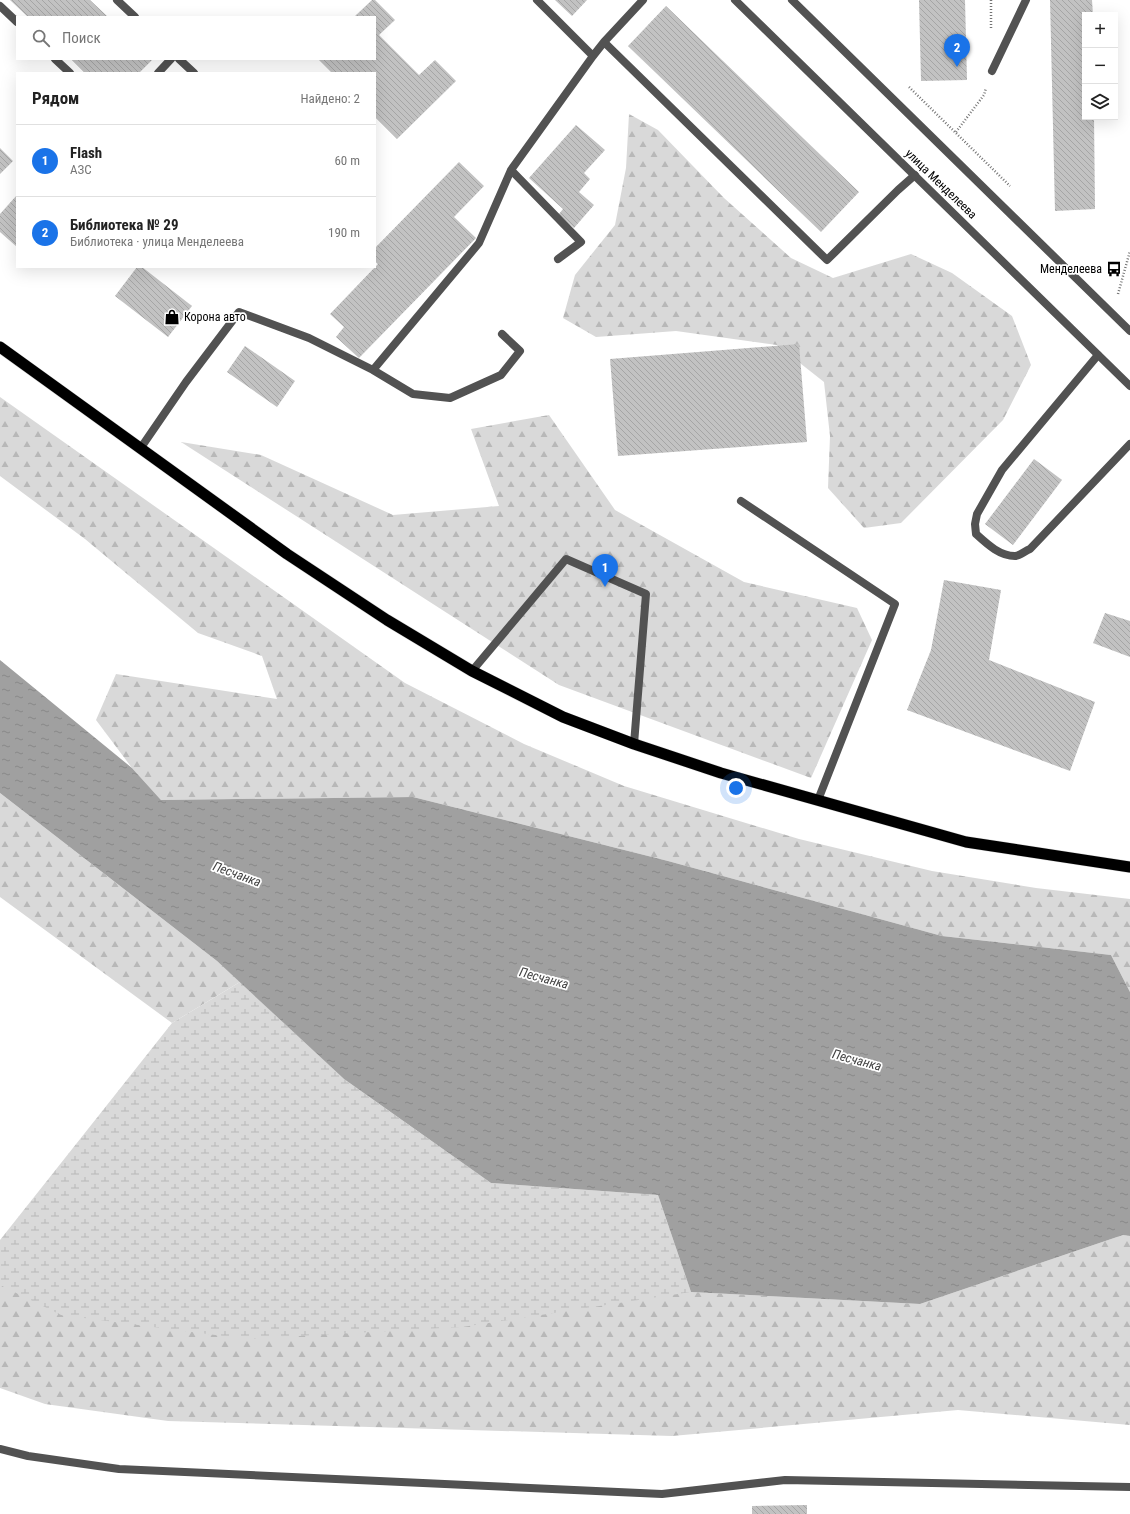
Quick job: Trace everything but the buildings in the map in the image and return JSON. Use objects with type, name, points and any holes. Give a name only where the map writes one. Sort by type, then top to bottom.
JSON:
[{"type":"highway","points":[[0,347],[286,554],[387,620],[472,671],[563,717],[634,744],[721,773],[966,842],[1130,867]]},
{"type":"street","points":[[117,0],[134,16]]},
{"type":"street","points":[[537,0],[593,56]]},
{"type":"street","points":[[373,370],[479,242],[512,170],[593,56],[643,0]]},
{"type":"street","name":"улица Менделеева","points":[[735,0],[1130,386]]},
{"type":"street","points":[[792,0],[1130,331]]},
{"type":"street","points":[[992,71],[1026,0]]},
{"type":"street","points":[[0,6],[16,21]]},
{"type":"street","points":[[604,42],[827,260],[915,175]]},
{"type":"street","points":[[57,60],[69,72]]},
{"type":"street","points":[[159,72],[170,60]]},
{"type":"street","points":[[180,60],[193,72]]},
{"type":"street","points":[[512,170],[581,242],[558,259]]},
{"type":"street","points":[[140,449],[186,382],[239,312],[309,338],[373,370],[413,394],[450,398],[501,375],[520,351],[502,334]]},
{"type":"street","points":[[1098,355],[1002,470],[977,514],[975,524],[976,534],[990,547],[1003,554],[1016,556],[1030,549],[1130,444]]},
{"type":"street","points":[[741,501],[895,604],[818,800]]},
{"type":"street","points":[[472,671],[566,559],[646,594],[634,744]]},
{"type":"street","points":[[0,1449],[28,1456],[119,1469],[662,1494],[785,1480],[1130,1487]]},
{"type":"path","points":[[1118,295],[1130,252]]},
{"type":"green space","points":[[629,114],[658,130],[724,198],[791,258],[833,278],[911,254],[952,273],[1012,316],[1031,365],[1003,420],[901,523],[864,528],[828,488],[830,436],[824,382],[777,345],[676,331],[596,337],[563,318],[575,275],[615,225],[626,168]]},
{"type":"green space","points":[[0,397],[405,683],[524,744],[624,786],[799,839],[932,871],[1036,888],[1130,899],[1130,992],[1111,955],[942,936],[668,861],[413,797],[161,800],[132,768],[96,720],[116,674],[277,699],[262,656],[198,633],[85,539],[0,476]]},
{"type":"green space","points":[[549,415],[615,510],[744,582],[857,608],[872,640],[811,778],[559,685],[181,442],[261,455],[393,515],[499,506],[471,429]]},
{"type":"green space","points":[[0,793],[217,961],[240,982],[172,1023],[0,897]]},
{"type":"green space","points":[[240,982],[344,1079],[491,1183],[658,1195],[691,1292],[462,1327],[246,1339],[61,1315],[0,1285],[0,1240],[172,1023]]},
{"type":"green space","points":[[1123,1235],[1130,1236],[1130,1425],[958,1410],[672,1436],[168,1421],[45,1404],[0,1388],[0,1240],[519,1245],[691,1292],[920,1304]]},
{"type":"water","name":"Песчанка","points":[[0,660],[132,768],[161,800],[413,797],[668,861],[942,936],[1111,955],[1130,992],[1130,1236],[1123,1235],[920,1304],[691,1292],[658,1195],[491,1183],[344,1079],[217,961],[0,793]]},
{"type":"place","name":"Библиотека № 29","points":[[957,67]]},
{"type":"place","name":"Менделеева","points":[[1114,269]]},
{"type":"place","name":"Корона авто","points":[[172,317]]},
{"type":"place","name":"Flash","points":[[605,587]]}]
